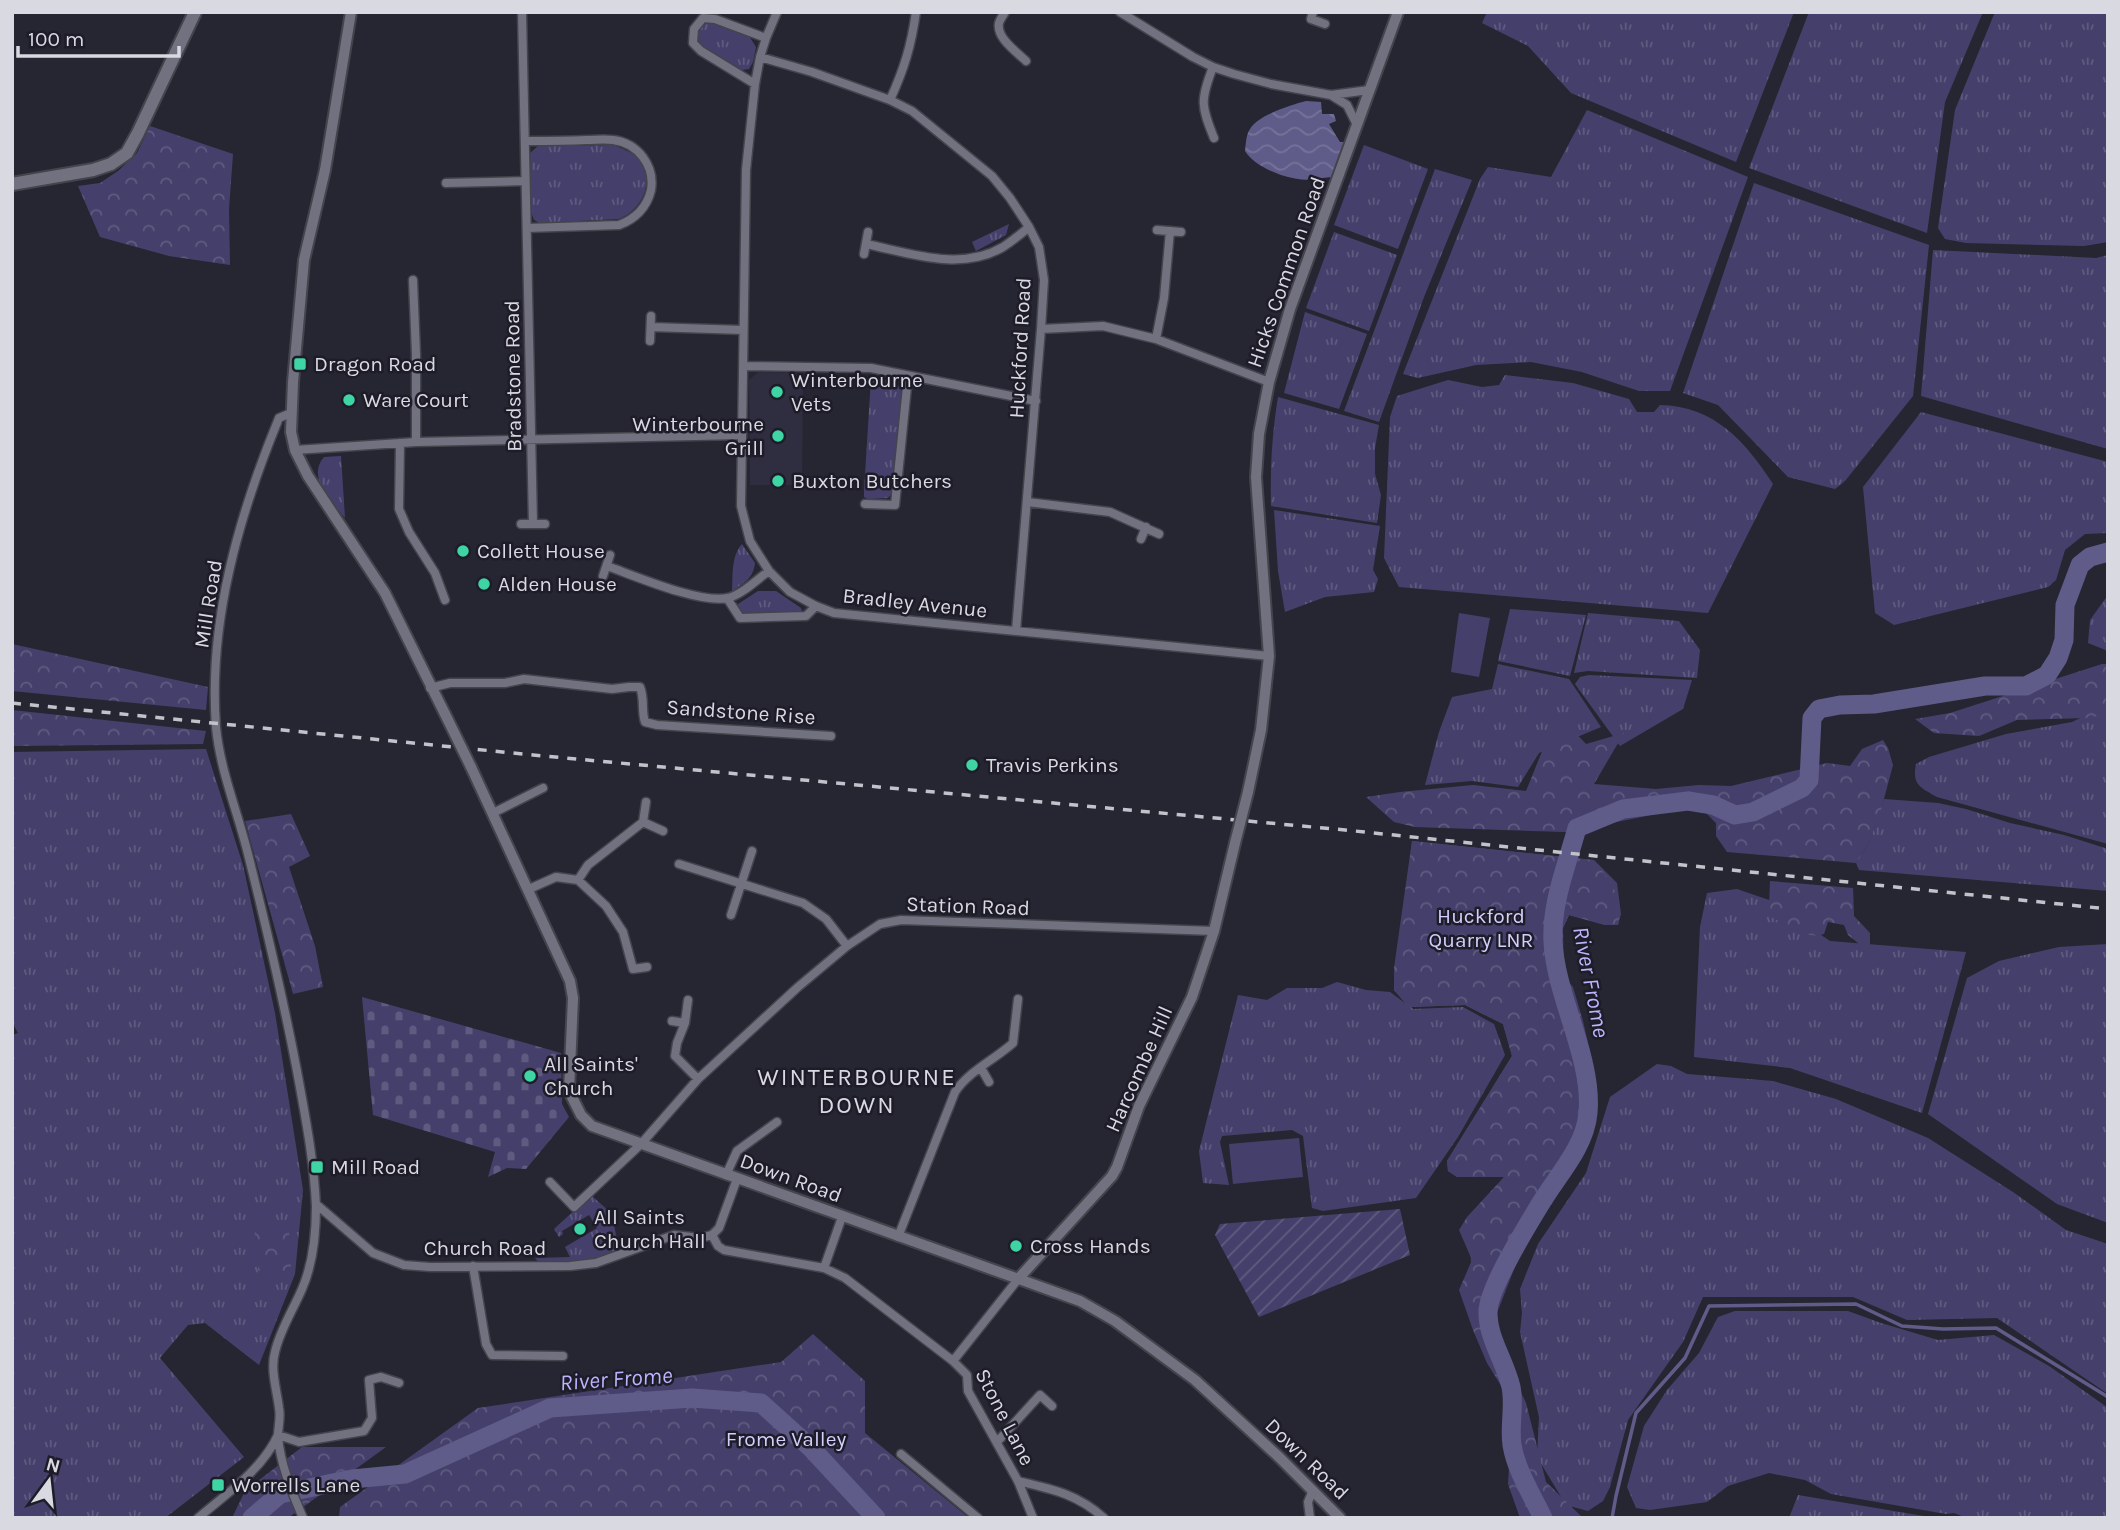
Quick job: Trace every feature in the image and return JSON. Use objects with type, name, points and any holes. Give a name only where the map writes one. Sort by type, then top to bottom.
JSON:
[{"type":"main road","points":[[12,184],[93,170],[111,164],[127,153],[195,12]]},
{"type":"street","points":[[351,12],[325,170],[304,260],[291,432],[295,450],[308,476],[385,593],[430,688]]},
{"type":"street","name":"Bradstone Road","points":[[522,12],[533,524]]},
{"type":"street","name":"Bradley Avenue","points":[[777,12],[760,57],[755,84],[746,172],[743,330],[741,506],[750,541],[769,571],[790,592],[834,613],[1269,656]]},
{"type":"street","points":[[890,100],[906,64],[912,39],[916,13],[909,12]]},
{"type":"street","points":[[1005,12],[999,24],[1000,32],[1026,61]]},
{"type":"street","points":[[1120,12],[1213,67],[1271,84],[1331,95],[1369,90]]},
{"type":"street","points":[[1313,12],[1311,19],[1325,24]]},
{"type":"street","name":"Hicks Common Road","points":[[1235,843],[1261,730],[1269,656],[1256,477],[1259,434],[1269,382],[1290,309],[1398,12]]},
{"type":"street","points":[[755,84],[701,51],[693,43],[694,29],[703,19],[715,19],[766,38]]},
{"type":"street","name":"Huckford Road","points":[[760,57],[812,72],[890,100],[912,111],[992,176],[1029,227],[1039,247],[1044,280],[1016,631]]},
{"type":"street","points":[[1213,67],[1202,102],[1214,138]]},
{"type":"street","points":[[1331,95],[1347,105],[1357,125]]},
{"type":"street","points":[[526,141],[615,140],[641,153],[649,165],[652,181],[650,194],[642,209],[632,220],[619,225],[527,228]]},
{"type":"street","points":[[446,183],[525,181]]},
{"type":"street","points":[[866,244],[960,261],[1003,247],[1029,227]]},
{"type":"street","points":[[1157,230],[1181,232]]},
{"type":"street","points":[[1156,340],[1164,298],[1170,231]]},
{"type":"street","points":[[864,254],[868,232]]},
{"type":"street","points":[[413,280],[416,442]]},
{"type":"street","points":[[650,341],[651,316]]},
{"type":"street","points":[[1041,329],[1103,326],[1156,340],[1269,382]]},
{"type":"street","points":[[651,327],[743,330]]},
{"type":"street","points":[[743,366],[871,368],[1036,401]]},
{"type":"street","points":[[864,504],[895,505],[908,376]]},
{"type":"street","name":"Mill Road","points":[[291,413],[279,418],[264,453],[240,527],[220,617],[216,729],[286,1012],[307,1122],[316,1204],[315,1230],[304,1285],[274,1354],[280,1414],[278,1435],[284,1469],[302,1515]]},
{"type":"street","points":[[295,450],[416,442],[742,435]]},
{"type":"street","points":[[400,443],[399,509],[435,573],[445,600]]},
{"type":"street","points":[[1027,502],[1110,512],[1159,534]]},
{"type":"street","points":[[521,524],[545,524]]},
{"type":"street","points":[[1141,539],[1146,527]]},
{"type":"street","points":[[603,576],[610,555]]},
{"type":"street","points":[[607,566],[697,596],[727,598],[743,591],[769,571]]},
{"type":"street","points":[[727,598],[740,618],[806,616],[816,606]]},
{"type":"street","name":"Sandstone Rise","points":[[430,688],[450,683],[505,683],[524,679],[612,689],[640,687],[644,698],[642,713],[645,722],[831,736]]},
{"type":"street","name":"Down Road","points":[[430,688],[471,767],[570,981],[573,998],[569,1091],[581,1115],[593,1126],[1080,1301],[1115,1321],[1195,1380],[1340,1518]]},
{"type":"street","points":[[492,813],[543,788]]},
{"type":"street","points":[[578,880],[588,865],[643,822],[646,802]]},
{"type":"street","points":[[643,822],[663,831]]},
{"type":"street","name":"Harcombe Hill","points":[[1019,1278],[1112,1176],[1117,1167],[1139,1106],[1192,997],[1214,931],[1235,843]]},
{"type":"street","points":[[731,915],[752,851]]},
{"type":"street","points":[[679,864],[803,903],[826,919],[847,946]]},
{"type":"street","points":[[529,889],[556,877],[578,880],[606,906],[623,932],[633,969],[647,967]]},
{"type":"street","name":"Station Road","points":[[550,1182],[574,1207],[640,1144],[698,1079],[847,946],[880,924],[901,920],[1214,931]]},
{"type":"street","points":[[898,1237],[955,1093],[963,1080],[1013,1043],[1018,999]]},
{"type":"street","points":[[688,1000],[685,1023],[675,1056],[698,1079]]},
{"type":"street","points":[[672,1021],[685,1023]]},
{"type":"street","points":[[981,1068],[989,1082]]},
{"type":"street","points":[[778,1122],[737,1152],[719,1228],[712,1235],[718,1246],[724,1250],[824,1268],[845,1278],[953,1361],[1019,1278]]},
{"type":"street","name":"Church Road","points":[[316,1204],[373,1253],[404,1265],[570,1266],[596,1263],[674,1235],[700,1238],[712,1235]]},
{"type":"street","points":[[824,1268],[842,1217]]},
{"type":"street","points":[[473,1266],[486,1345],[492,1355],[563,1356]]},
{"type":"street","name":"Stone Lane","points":[[953,1361],[967,1375],[968,1391],[1018,1481],[1067,1494],[1090,1506],[1104,1518]]},
{"type":"street","points":[[198,1518],[260,1464],[272,1449],[278,1435],[299,1442],[364,1431],[372,1418],[369,1380],[381,1377],[399,1382]]},
{"type":"street","points":[[997,1442],[1040,1395],[1052,1406]]},
{"type":"street","points":[[901,1454],[978,1518]]},
{"type":"street","points":[[1018,1481],[1033,1518]]},
{"type":"street","points":[[1310,1518],[1308,1502],[1313,1490]]},
{"type":"shaded area","points":[[758,372],[795,373],[803,381],[802,485],[750,485],[749,380]]},
{"type":"green space","points":[[1487,12],[1794,12],[1736,162],[1571,93],[1528,46],[1482,23]]},
{"type":"green space","points":[[1809,12],[1983,12],[1945,102],[1927,233],[1749,168]]},
{"type":"green space","points":[[1995,12],[2108,12],[2108,242],[2084,246],[1966,243],[1945,239],[1938,228],[1955,110]]},
{"type":"green space","points":[[705,23],[749,36],[756,47],[749,69],[742,70],[698,41],[699,31]]},
{"type":"green space","points":[[1587,110],[1748,177],[1670,391],[1639,391],[1582,372],[1531,362],[1476,365],[1418,378],[1403,374],[1480,179],[1488,167],[1551,177]]},
{"type":"green space","points":[[150,126],[233,154],[229,209],[230,265],[169,256],[100,237],[78,186],[100,183],[118,171],[137,153]]},
{"type":"green space","points":[[614,145],[634,154],[644,167],[644,194],[634,209],[618,219],[540,223],[534,220],[531,212],[530,153],[538,146]]},
{"type":"green space","points":[[1364,145],[1428,169],[1398,249],[1334,225]]},
{"type":"green space","points":[[1435,169],[1472,180],[1424,297],[1379,422],[1344,411]]},
{"type":"green space","points":[[1754,183],[1929,245],[1913,396],[1845,481],[1835,489],[1788,477],[1718,405],[1683,393]]},
{"type":"green space","points":[[1009,224],[1006,235],[976,251],[972,242]]},
{"type":"green space","points":[[1334,232],[1397,255],[1369,331],[1306,308]]},
{"type":"green space","points":[[1933,250],[2096,258],[2108,255],[2108,449],[1921,396]]},
{"type":"green space","points":[[1305,312],[1367,334],[1339,409],[1284,393]]},
{"type":"green space","points":[[1505,375],[1573,383],[1629,399],[1637,412],[1654,412],[1660,405],[1696,412],[1726,429],[1751,454],[1773,484],[1708,613],[1399,587],[1384,558],[1390,417],[1397,396],[1448,380],[1482,387],[1499,385]]},
{"type":"green space","points":[[871,378],[893,382],[902,392],[892,493],[888,498],[864,497]]},
{"type":"green space","points":[[1278,397],[1379,425],[1375,448],[1375,474],[1381,495],[1377,523],[1271,506],[1272,452]]},
{"type":"green space","points":[[1921,412],[2108,462],[2108,533],[2085,534],[2065,550],[2056,580],[2048,587],[1894,625],[1875,613],[1863,487]]},
{"type":"green space","points":[[341,456],[345,518],[323,489],[318,473],[324,457]]},
{"type":"green space","points":[[1274,510],[1380,526],[1373,570],[1378,579],[1374,592],[1325,597],[1285,612],[1278,571]]},
{"type":"green space","points":[[742,544],[755,563],[754,568],[747,580],[732,591],[734,560]]},
{"type":"green space","points":[[758,591],[776,591],[801,608],[802,612],[741,614],[735,606]]},
{"type":"green space","points":[[2108,595],[2108,651],[2088,643],[2090,620]]},
{"type":"green space","points":[[1510,609],[1586,615],[1570,676],[1498,661]]},
{"type":"green space","points":[[1459,613],[1490,618],[1479,677],[1451,672]]},
{"type":"green space","points":[[1588,613],[1679,621],[1700,650],[1697,678],[1588,671],[1574,673]]},
{"type":"green space","points":[[12,644],[208,687],[206,710],[12,691]]},
{"type":"green space","points":[[1498,664],[1569,679],[1601,727],[1539,753],[1518,787],[1472,781],[1425,785],[1439,732],[1452,697],[1492,689]]},
{"type":"green space","points":[[2108,664],[2108,714],[2088,718],[2017,720],[1979,736],[1934,733],[1915,719],[1950,713]]},
{"type":"green space","points":[[1589,675],[1692,680],[1683,709],[1620,746],[1575,684],[1580,677]]},
{"type":"green space","points":[[2108,705],[2108,844],[1937,797],[1916,781],[1916,764],[1929,757],[2006,734],[2072,722]]},
{"type":"green space","points":[[12,710],[206,731],[203,744],[12,746]]},
{"type":"green space","points":[[1569,726],[1586,744],[1624,733],[1594,784],[1656,789],[1699,785],[1731,786],[1827,763],[1850,766],[1862,749],[1883,740],[1893,765],[1868,845],[1856,863],[1727,852],[1716,836],[1716,823],[1706,813],[1681,809],[1597,826],[1584,834],[1415,827],[1394,822],[1366,797],[1473,785],[1526,791],[1543,749]]},
{"type":"green space","points":[[206,749],[243,865],[275,1013],[303,1190],[295,1274],[259,1365],[205,1323],[188,1325],[160,1358],[244,1457],[165,1518],[12,1518],[12,1035],[18,1033],[12,1022],[12,752]]},
{"type":"green space","points":[[1884,799],[1938,803],[1966,809],[2108,849],[2108,891],[1859,870],[1856,863],[1868,845]]},
{"type":"green space","points":[[291,814],[310,856],[289,867],[315,946],[323,987],[293,994],[245,821]]},
{"type":"green space","points":[[1412,841],[1594,860],[1617,883],[1621,914],[1618,925],[1605,925],[1569,915],[1563,928],[1554,972],[1571,1046],[1471,1264],[1470,1233],[1476,1216],[1504,1177],[1457,1177],[1448,1171],[1447,1161],[1512,1056],[1503,1024],[1465,1005],[1411,1007],[1463,1007],[1494,1024],[1505,1055],[1458,1137],[1416,1198],[1323,1211],[1312,1208],[1303,1136],[1292,1130],[1222,1136],[1220,1142],[1229,1185],[1203,1183],[1199,1151],[1238,995],[1267,1000],[1287,988],[1322,988],[1337,982],[1366,990],[1390,992],[1405,1003],[1394,990]]},
{"type":"green space","name":"Huckford Quarry LNR","points":[[1412,841],[1592,860],[1610,881],[1617,897],[1618,925],[1605,925],[1569,915],[1563,928],[1564,977],[1573,987],[1583,1021],[1592,1060],[1596,1114],[1589,1140],[1520,1254],[1497,1313],[1501,1350],[1526,1403],[1546,1482],[1583,1518],[1520,1518],[1508,1484],[1508,1397],[1487,1363],[1459,1290],[1472,1260],[1459,1230],[1467,1217],[1504,1177],[1457,1177],[1448,1171],[1447,1161],[1512,1056],[1503,1024],[1465,1005],[1409,1007],[1394,990],[1394,968]]},
{"type":"green space","points":[[1770,881],[1853,888],[1854,916],[1870,933],[1870,944],[1863,947],[1848,935],[1844,925],[1828,922],[1824,934],[1810,935],[1771,917]]},
{"type":"green space","points":[[1737,889],[1769,900],[1830,941],[1966,952],[1922,1113],[1790,1068],[1694,1057],[1700,927],[1707,893]]},
{"type":"green space","points":[[2108,944],[2108,1223],[2057,1204],[1928,1114],[1967,978],[1999,961],[2059,947]]},
{"type":"green space","points":[[362,997],[561,1053],[562,1104],[569,1117],[526,1169],[507,1168],[488,1177],[495,1152],[373,1115]]},
{"type":"green space","points":[[1657,1064],[1671,1066],[1687,1074],[1773,1081],[1836,1099],[1928,1138],[2013,1192],[2066,1230],[2108,1244],[2108,1394],[1997,1318],[1907,1320],[1853,1297],[1703,1297],[1683,1342],[1628,1420],[1610,1487],[1603,1501],[1588,1511],[1566,1505],[1537,1457],[1539,1417],[1520,1332],[1520,1289],[1538,1244],[1586,1173],[1610,1097]]},
{"type":"green space","points":[[1299,1138],[1303,1177],[1233,1184],[1229,1144]]},
{"type":"green space","points":[[591,1195],[612,1214],[619,1251],[591,1262],[539,1263],[535,1258],[570,1257],[565,1247],[597,1228],[589,1215],[562,1231],[563,1234],[559,1237],[554,1229]]},
{"type":"green space","points":[[1400,1209],[1410,1255],[1259,1317],[1215,1235],[1220,1224]]},
{"type":"green space","points":[[260,1224],[285,1224],[295,1247],[290,1270],[275,1280],[257,1275],[263,1243],[253,1237]]},
{"type":"green space","points":[[1735,1311],[1848,1311],[1938,1340],[1994,1335],[2049,1366],[2108,1408],[2108,1518],[1967,1518],[1954,1513],[1946,1514],[1831,1494],[1805,1480],[1769,1473],[1728,1486],[1707,1502],[1650,1510],[1636,1508],[1627,1487],[1644,1426],[1667,1390],[1699,1353],[1718,1317]]},
{"type":"green space","name":"Frome Valley","points":[[813,1334],[865,1381],[865,1433],[969,1518],[339,1518],[340,1507],[478,1408],[781,1362]]},
{"type":"green space","points":[[302,1447],[386,1447],[288,1518],[232,1518],[245,1491]]},
{"type":"green space","points":[[1798,1495],[1936,1518],[1789,1518]]},
{"type":"water","points":[[1306,101],[1321,102],[1322,114],[1334,114],[1336,121],[1329,124],[1340,142],[1345,142],[1331,177],[1306,180],[1284,176],[1261,166],[1245,151],[1250,129],[1260,119]]},
{"type":"waterway","name":"River Frome","points":[[1543,1518],[1514,1454],[1511,1438],[1511,1387],[1493,1340],[1488,1311],[1490,1300],[1509,1258],[1539,1206],[1569,1162],[1586,1126],[1588,1092],[1585,1071],[1560,985],[1553,942],[1554,913],[1577,828],[1623,809],[1688,801],[1713,805],[1735,815],[1753,812],[1802,788],[1809,780],[1812,718],[1819,709],[1874,704],[1985,686],[2026,686],[2047,675],[2058,658],[2064,640],[2065,605],[2080,565],[2090,557],[2108,552]]},
{"type":"waterway","points":[[1612,1518],[1636,1413],[1685,1358],[1709,1306],[1856,1304],[1902,1326],[1943,1329],[1996,1328],[2108,1397]]},
{"type":"waterway","name":"River Frome","points":[[252,1518],[280,1494],[352,1479],[405,1474],[550,1408],[692,1398],[761,1403],[811,1448],[876,1518]]},
{"type":"railway","points":[[12,703],[533,755],[1345,830],[2108,909]]},
{"type":"place","name":"Dragon Road","points":[[300,364]]},
{"type":"place","name":"Winterbourne Vets","points":[[777,392]]},
{"type":"place","name":"Ware Court","points":[[349,400]]},
{"type":"place","name":"Winterbourne Grill","points":[[778,436]]},
{"type":"place","name":"Buxton Butchers","points":[[778,481]]},
{"type":"place","name":"Collett House","points":[[463,551]]},
{"type":"place","name":"Alden House","points":[[484,584]]},
{"type":"place","name":"Travis Perkins","points":[[972,765]]},
{"type":"place","name":"All Saints' Church","points":[[530,1076]]},
{"type":"place","name":"Mill Road","points":[[317,1167]]},
{"type":"place","name":"All Saints Church Hall","points":[[580,1229]]},
{"type":"place","name":"Cross Hands","points":[[1016,1246]]},
{"type":"place","name":"Worrells Lane","points":[[218,1485]]},
{"type":"district","name":"WINTERBOURNE DOWN","points":[[857,1091]]}]
